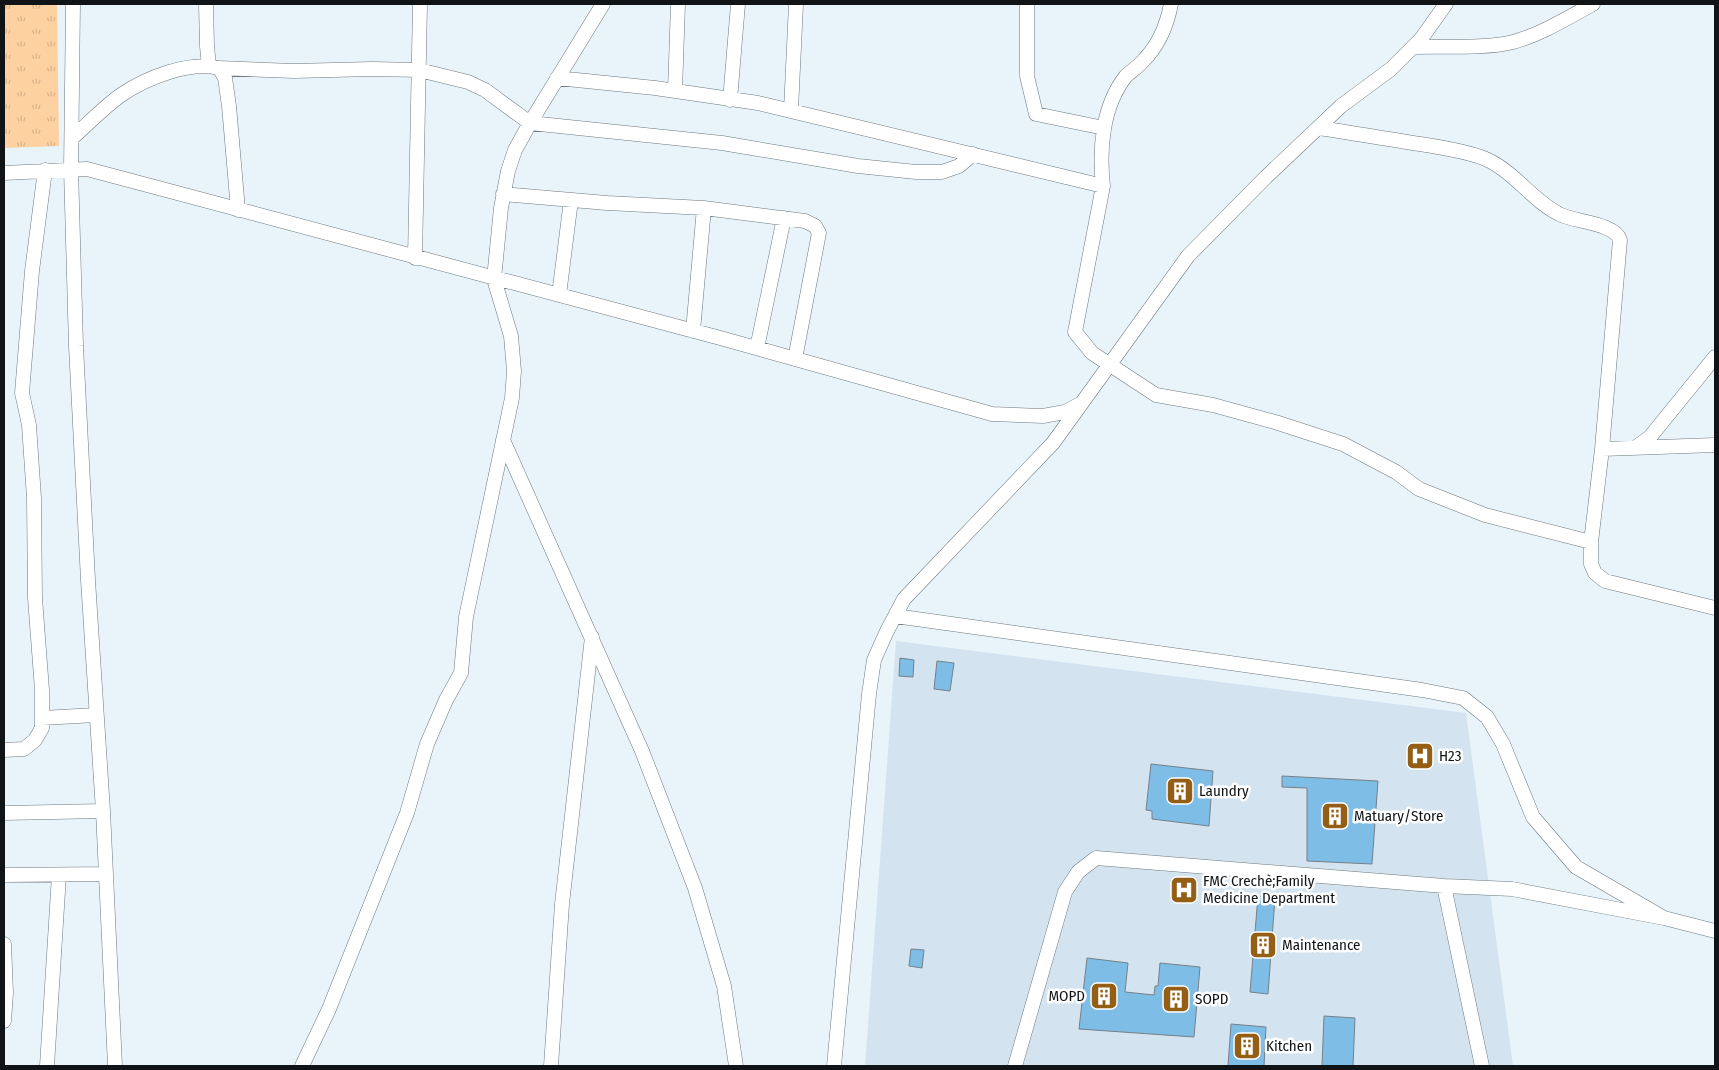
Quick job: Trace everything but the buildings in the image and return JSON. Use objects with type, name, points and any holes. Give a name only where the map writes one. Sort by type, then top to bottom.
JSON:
[{"type":"street","points":[[74,4],[71,169],[76,346],[103,811],[115,1066]]},
{"type":"street","points":[[206,4],[207,46],[214,67],[225,78],[238,210]]},
{"type":"street","points":[[415,258],[420,4]]},
{"type":"street","points":[[302,1066],[330,1009],[407,813],[427,744],[446,700],[461,673],[466,617],[512,398],[514,371],[511,336],[494,278],[508,171],[515,150],[530,123],[603,4]]},
{"type":"street","points":[[675,91],[678,4]]},
{"type":"street","points":[[730,100],[738,4]]},
{"type":"street","points":[[791,110],[796,4]]},
{"type":"street","points":[[1027,4],[1027,76],[1036,114],[1104,128]]},
{"type":"street","points":[[1171,4],[1162,35],[1144,61],[1127,75],[1115,93],[1104,128],[1101,167],[1103,186],[1075,332],[1092,353],[1156,395],[1213,405],[1344,444],[1396,472],[1419,489],[1484,515],[1591,542]]},
{"type":"street","points":[[834,1066],[868,694],[874,660],[904,599],[1053,443],[1188,256],[1266,177],[1341,106],[1391,69],[1421,39],[1446,4]]},
{"type":"street","points":[[1413,47],[1512,42],[1546,30],[1593,4]]},
{"type":"street","points":[[72,138],[121,95],[149,80],[182,68],[195,66],[294,71],[372,69],[419,70],[468,82],[485,90],[530,123],[714,142],[858,166],[916,172],[942,172],[959,166],[972,154]]},
{"type":"street","points":[[557,78],[675,91],[758,103],[1103,186]]},
{"type":"street","points":[[1319,128],[1451,149],[1490,160],[1560,215],[1595,224],[1613,231],[1618,236],[1620,240],[1602,449],[1591,542],[1591,564],[1595,573],[1605,581],[1715,608]]},
{"type":"street","points":[[4,173],[87,169],[757,348],[992,414],[1043,416],[1065,412],[1083,402]]},
{"type":"street","points":[[4,750],[24,749],[35,740],[42,728],[42,690],[35,598],[33,489],[29,424],[22,393],[32,271],[45,170]]},
{"type":"street","points":[[504,194],[704,208],[805,221],[815,226],[819,232],[794,359]]},
{"type":"street","points":[[559,295],[572,200]]},
{"type":"street","points":[[693,331],[704,208]]},
{"type":"street","points":[[757,348],[784,218]]},
{"type":"street","points":[[1635,448],[1650,437],[1715,357]]},
{"type":"street","points":[[503,440],[642,751],[695,888],[724,986],[736,1066]]},
{"type":"street","points":[[1602,449],[1715,445]]},
{"type":"street","points":[[895,616],[1422,690],[1463,698],[1487,716],[1503,744],[1533,816],[1576,867],[1664,918]]},
{"type":"street","points":[[552,1066],[562,904],[592,636]]},
{"type":"street","points":[[42,718],[96,715]]},
{"type":"street","points":[[4,813],[103,811]]},
{"type":"street","points":[[1015,1066],[1065,892],[1078,872],[1096,858],[1444,886],[1512,889],[1664,918],[1715,930]]},
{"type":"street","points":[[4,875],[106,874]]},
{"type":"street","points":[[47,1066],[59,875]]},
{"type":"street","points":[[1444,886],[1482,1066]]},
{"type":"street","points":[[4,944],[6,993],[4,1021]]},
{"type":"shaded area","name":"FMC Crechè;Family Medicine Department","points":[[896,641],[1466,713],[1513,1066],[865,1066]]},
{"type":"green space","points":[[4,4],[57,4],[59,146],[4,148]]},
{"type":"place","name":"H23","points":[[1420,756]]},
{"type":"place","name":"Laundry","points":[[1180,791]]},
{"type":"place","name":"Matuary/Store","points":[[1335,816]]},
{"type":"place","name":"FMC Crechè;Family Medicine Department","points":[[1184,890]]},
{"type":"place","name":"Maintenance","points":[[1263,945]]},
{"type":"place","name":"MOPD","points":[[1104,996]]},
{"type":"place","name":"SOPD","points":[[1176,999]]},
{"type":"place","name":"Kitchen","points":[[1247,1046]]}]
